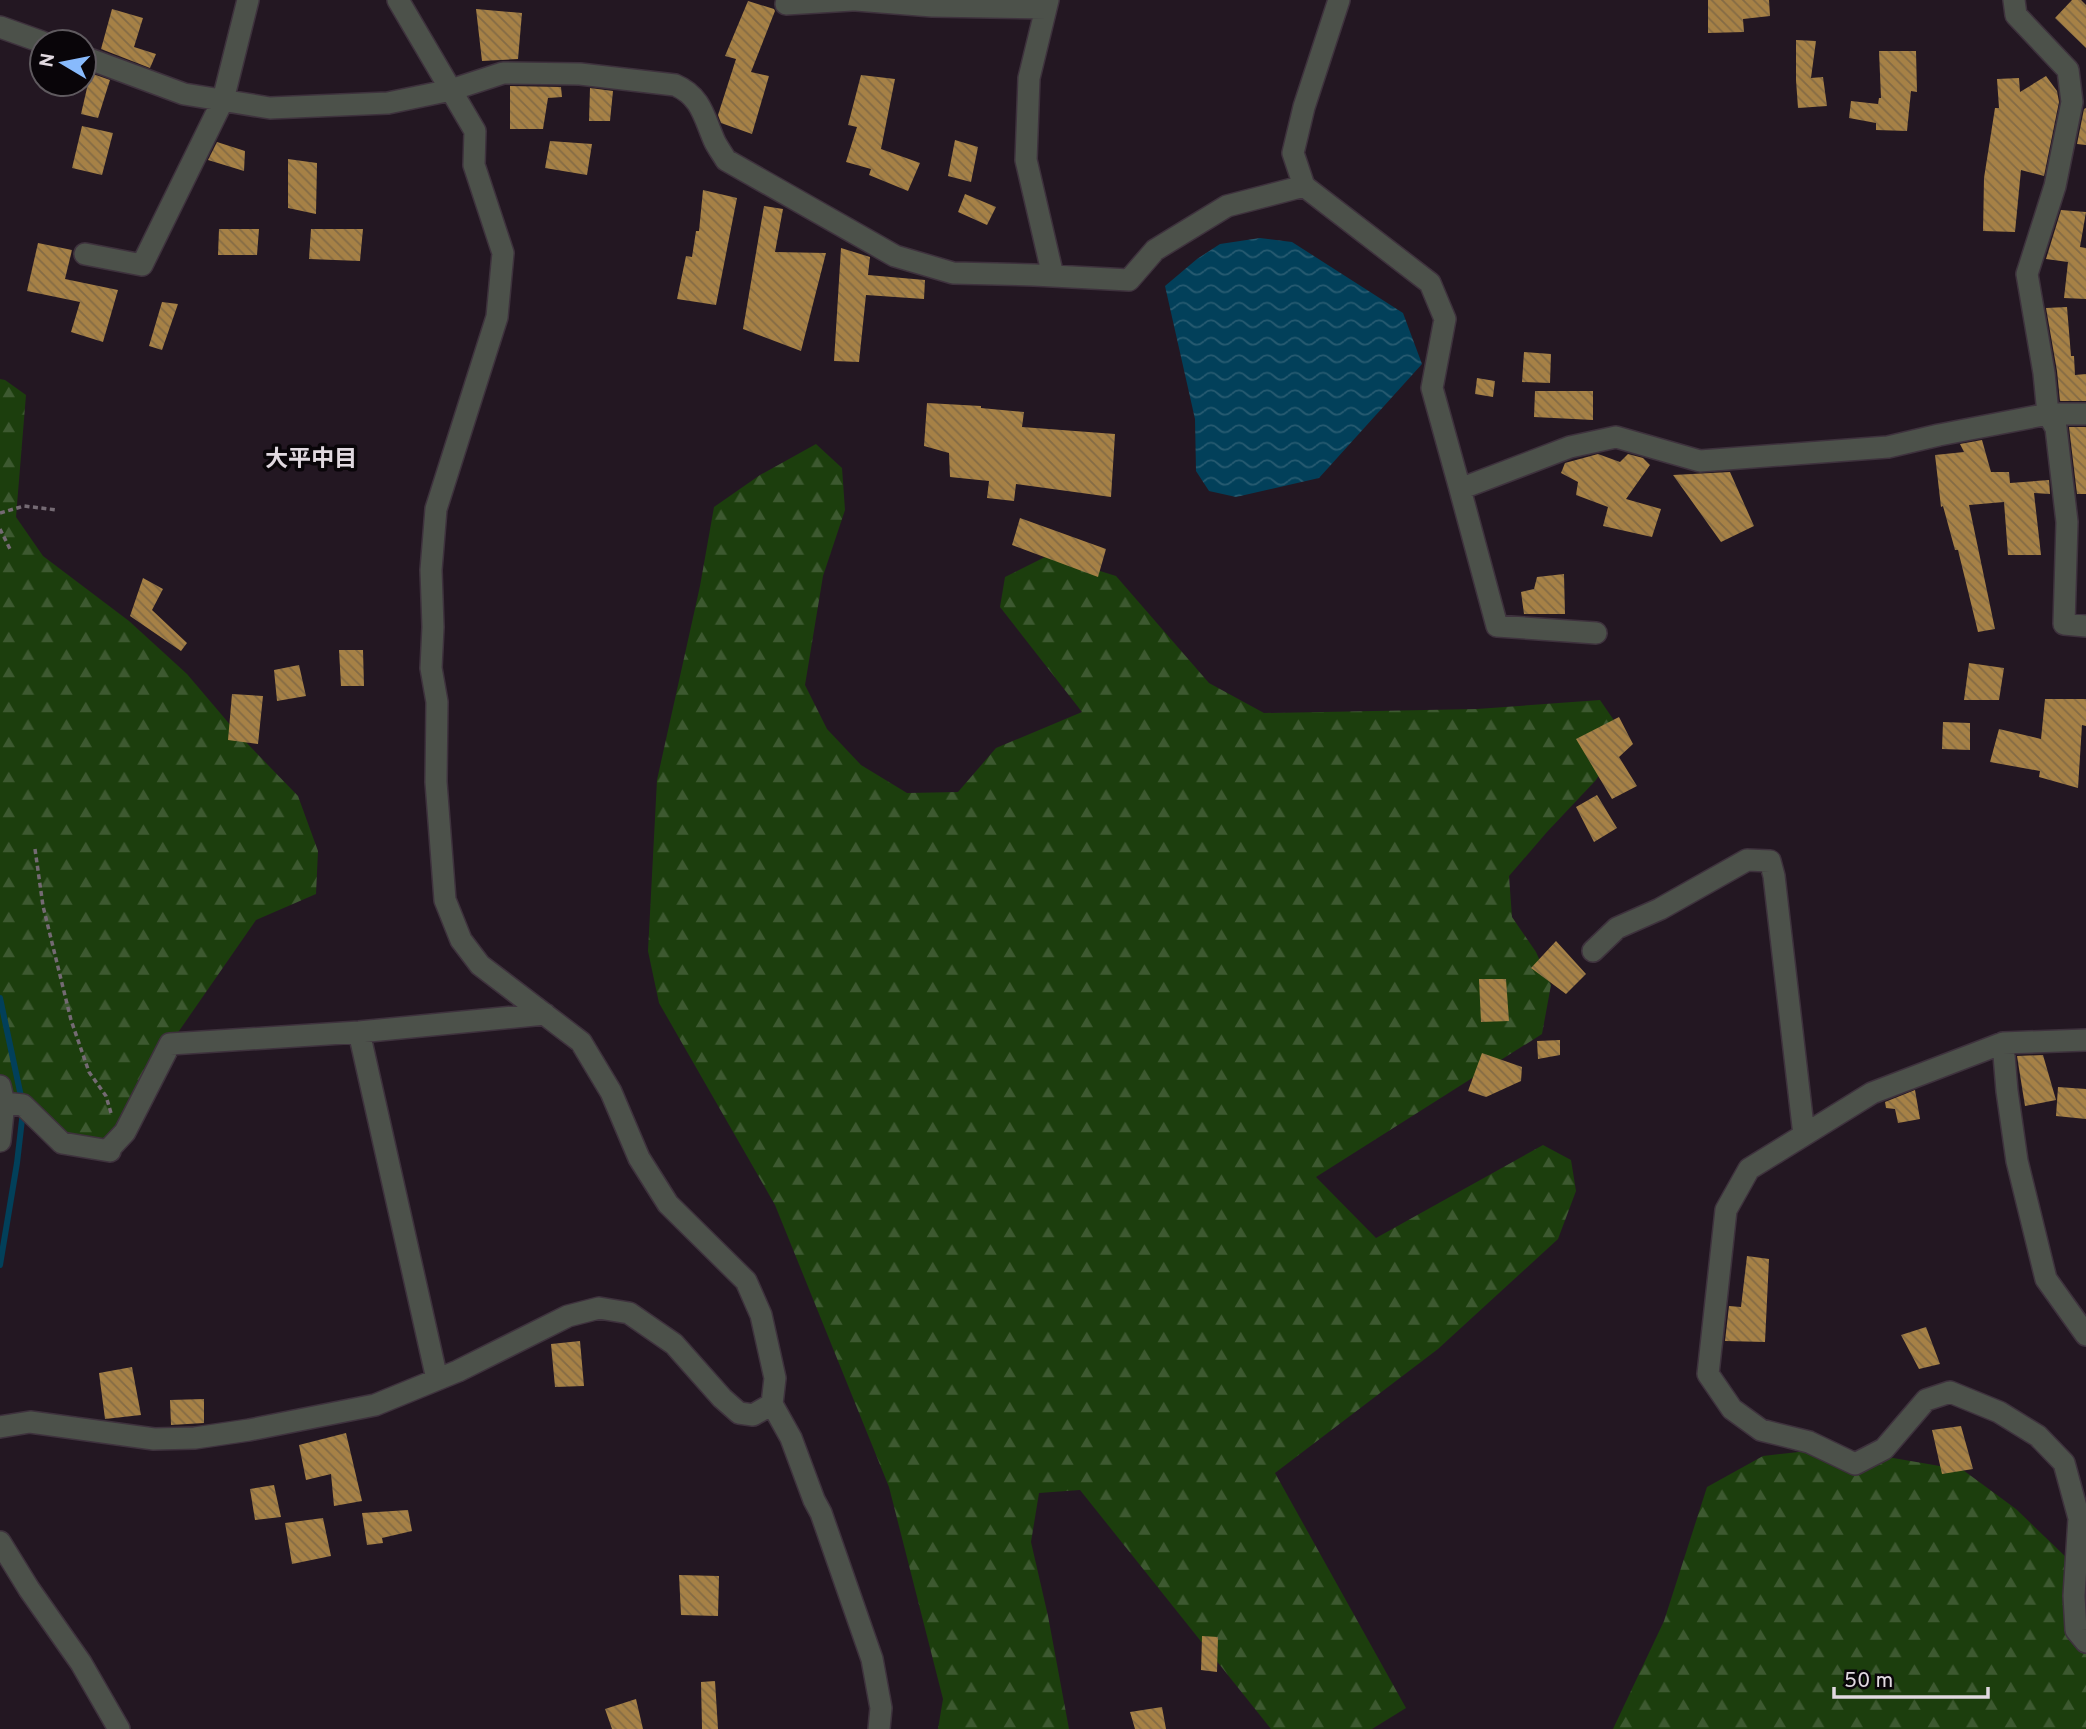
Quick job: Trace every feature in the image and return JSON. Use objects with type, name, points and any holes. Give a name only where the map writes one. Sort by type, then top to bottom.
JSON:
[{"type":"street","points":[[85,254],[142,265],[223,100],[248,0]]},
{"type":"street","points":[[398,0],[475,131],[474,165],[503,253],[497,317],[436,509],[431,570],[431,668],[436,702],[436,782],[445,900],[461,940],[480,965],[581,1042],[611,1092],[639,1158],[668,1204],[746,1281],[761,1315],[775,1378],[772,1404],[791,1438],[821,1513],[872,1659],[881,1708],[879,1729]]},
{"type":"street","points":[[786,4],[854,0],[932,6],[1047,4],[1029,78],[1026,160],[1054,276]]},
{"type":"street","points":[[1339,0],[1304,107],[1293,153],[1304,186],[1430,283],[1445,319],[1433,388],[1497,626],[1597,633]]},
{"type":"street","points":[[2014,0],[2016,15],[2068,69],[2073,102],[2055,186],[2027,274],[2044,373],[2048,414],[2056,428],[2067,522],[2064,624],[2086,626]]},
{"type":"street","points":[[0,27],[28,37]]},
{"type":"street","points":[[98,62],[184,94],[270,108],[388,103],[451,90],[503,73],[580,74],[676,85],[689,91],[702,110],[715,144],[726,160],[895,256],[953,273],[1129,280],[1155,250],[1227,206],[1304,186]]},
{"type":"street","points":[[1460,489],[1570,447],[1616,437],[1700,461],[1888,447],[2048,414],[2086,414]]},
{"type":"street","points":[[1593,951],[1617,928],[1660,909],[1746,860],[1770,862],[1774,876],[1804,1135]]},
{"type":"street","points":[[0,1141],[2,1094],[23,1105],[62,1143],[110,1151],[125,1132],[170,1044],[359,1032],[545,1014]]},
{"type":"street","points":[[359,1032],[437,1379]]},
{"type":"street","points":[[2086,1040],[2003,1043],[1872,1093],[1749,1169],[1726,1210],[1708,1374],[1732,1409],[1761,1430],[1809,1442],[1855,1464],[1884,1448],[1926,1400],[1950,1392],[1999,1412],[2038,1436],[2064,1463],[2079,1518],[2074,1596],[2076,1630],[2086,1642]]},
{"type":"street","points":[[2003,1043],[2017,1161],[2046,1279],[2086,1335]]},
{"type":"street","points":[[0,1427],[30,1422],[154,1439],[195,1438],[375,1405],[458,1371],[568,1316],[599,1308],[629,1313],[674,1344],[739,1413],[753,1415],[772,1404]]},
{"type":"street","points":[[0,1542],[29,1590],[81,1663],[119,1729]]},
{"type":"path","points":[[0,513],[24,506],[57,510]]},
{"type":"path","points":[[0,529],[11,551]]},
{"type":"path","points":[[34,849],[43,906],[71,1020],[89,1072],[106,1096],[119,1138]]},
{"type":"green space","points":[[0,379],[26,395],[16,517],[43,556],[129,621],[187,674],[238,734],[298,796],[318,851],[316,894],[256,920],[170,1044],[111,1147],[62,1143],[0,1086]]},
{"type":"green space","points":[[816,444],[842,468],[845,510],[823,576],[805,685],[827,729],[861,765],[907,793],[958,792],[996,748],[1082,712],[1000,607],[1005,577],[1049,555],[1116,576],[1209,683],[1264,713],[1477,709],[1600,700],[1624,735],[1596,780],[1509,876],[1512,917],[1536,952],[1551,985],[1542,1034],[1316,1177],[1376,1238],[1543,1145],[1571,1160],[1576,1191],[1558,1239],[1438,1349],[1275,1473],[1406,1708],[1372,1729],[1271,1729],[1080,1490],[1039,1493],[1031,1542],[1069,1729],[938,1729],[943,1699],[889,1487],[775,1205],[659,1003],[648,951],[657,780],[700,586],[714,507],[760,475]]},
{"type":"green space","points":[[1835,1448],[1963,1470],[2016,1509],[2068,1559],[2086,1587],[2086,1729],[1613,1729],[1664,1621],[1707,1487],[1763,1456]]},
{"type":"water","points":[[1260,238],[1292,242],[1403,313],[1422,364],[1319,478],[1236,497],[1209,491],[1196,471],[1195,419],[1165,286],[1220,244]]},
{"type":"building","points":[[1708,0],[1769,0],[1770,16],[1743,19],[1744,32],[1708,33]]},
{"type":"building","points":[[2072,0],[2081,0],[2086,5],[2086,48],[2055,18]]},
{"type":"building","points":[[748,1],[775,11],[751,72],[769,76],[752,134],[721,123],[718,115],[736,59],[725,56]]},
{"type":"building","points":[[112,9],[143,18],[134,47],[156,54],[150,68],[101,49]]},
{"type":"building","points":[[476,9],[522,13],[518,59],[482,61]]},
{"type":"building","points":[[1796,40],[1816,41],[1811,78],[1823,77],[1827,106],[1798,108]]},
{"type":"building","points":[[1879,51],[1916,51],[1917,92],[1911,91],[1907,131],[1876,130],[1876,123],[1849,118],[1851,101],[1878,104],[1881,98]]},
{"type":"building","points":[[861,75],[895,79],[881,149],[920,163],[908,191],[869,175],[871,169],[846,162],[857,127],[848,125]]},
{"type":"building","points":[[98,76],[110,80],[98,118],[81,114],[85,98],[98,98]]},
{"type":"building","points":[[2046,76],[2057,91],[2059,102],[2044,176],[2021,170],[2015,232],[1983,231],[1984,178],[1995,108],[1999,108],[1997,79],[2019,78],[2020,92]]},
{"type":"building","points":[[510,86],[561,87],[562,97],[548,98],[543,129],[510,129]]},
{"type":"building","points":[[590,88],[613,91],[610,121],[589,121]]},
{"type":"building","points":[[2086,108],[2086,145],[2077,144],[2084,109]]},
{"type":"building","points":[[82,126],[113,133],[102,175],[72,168]]},
{"type":"building","points":[[955,140],[978,147],[971,182],[948,176]]},
{"type":"building","points":[[550,141],[592,144],[587,175],[545,168]]},
{"type":"building","points":[[217,142],[245,151],[244,171],[208,160]]},
{"type":"building","points":[[288,159],[317,163],[316,214],[288,208]]},
{"type":"building","points":[[703,190],[737,198],[716,305],[677,299],[686,256],[692,257],[696,231],[699,231]]},
{"type":"building","points":[[965,194],[996,207],[987,225],[958,212]]},
{"type":"building","points":[[764,206],[783,209],[775,252],[826,253],[801,351],[743,329]]},
{"type":"building","points":[[2061,210],[2086,212],[2080,247],[2086,248],[2086,299],[2064,298],[2068,262],[2046,259]]},
{"type":"building","points":[[219,229],[259,229],[257,255],[218,255]]},
{"type":"building","points":[[311,229],[363,229],[360,261],[309,259]]},
{"type":"building","points":[[38,243],[72,250],[65,279],[118,290],[103,342],[71,332],[80,302],[27,291]]},
{"type":"building","points":[[841,248],[870,257],[868,275],[925,280],[924,299],[866,295],[859,362],[834,361]]},
{"type":"building","points":[[162,302],[178,304],[162,350],[149,346]]},
{"type":"building","points":[[2067,307],[2071,356],[2074,356],[2075,375],[2086,374],[2086,401],[2060,401],[2046,308]]},
{"type":"building","points":[[1524,352],[1551,354],[1550,383],[1522,382]]},
{"type":"building","points":[[1477,378],[1495,381],[1493,397],[1475,394]]},
{"type":"building","points":[[1535,391],[1593,391],[1593,420],[1534,417]]},
{"type":"building","points":[[927,403],[1024,412],[1022,427],[1115,434],[1111,497],[1016,484],[1014,501],[987,498],[989,481],[950,477],[949,453],[924,446]]},
{"type":"building","points":[[2069,427],[2086,427],[2086,494],[2077,494]]},
{"type":"building","points":[[1982,440],[1991,472],[2009,472],[2010,483],[2049,480],[2050,494],[2034,493],[2041,555],[2008,555],[2004,502],[1969,505],[1995,629],[1978,632],[1958,550],[1955,550],[1943,506],[1941,507],[1935,455],[1964,452],[1960,444]]},
{"type":"building","points":[[1598,454],[1620,462],[1628,454],[1643,458],[1650,465],[1626,499],[1661,509],[1652,537],[1603,526],[1608,507],[1576,495],[1578,482],[1561,473],[1565,463]]},
{"type":"building","points":[[1730,472],[1754,526],[1721,542],[1673,475]]},
{"type":"building","points":[[1020,518],[1106,549],[1098,577],[1012,545]]},
{"type":"building","points":[[1564,574],[1565,614],[1524,614],[1521,592],[1534,589],[1537,577]]},
{"type":"building","points":[[143,578],[163,589],[152,610],[187,643],[181,651],[130,616]]},
{"type":"building","points":[[339,650],[363,650],[364,686],[341,686]]},
{"type":"building","points":[[1969,663],[2004,668],[1999,700],[1964,700]]},
{"type":"building","points":[[299,665],[306,696],[277,701],[274,670]]},
{"type":"building","points":[[232,694],[263,696],[258,744],[228,740]]},
{"type":"building","points":[[2045,699],[2086,699],[2086,726],[2082,725],[2078,788],[2039,777],[2040,771],[1990,762],[1999,729],[2041,739]]},
{"type":"building","points":[[1619,717],[1633,744],[1619,757],[1637,786],[1612,799],[1576,739]]},
{"type":"building","points":[[1943,722],[1970,723],[1970,750],[1942,749]]},
{"type":"building","points":[[1597,795],[1617,828],[1594,842],[1576,807]]},
{"type":"building","points":[[1556,941],[1586,974],[1566,994],[1531,968]]},
{"type":"building","points":[[1479,979],[1506,979],[1509,1021],[1481,1022]]},
{"type":"building","points":[[1560,1040],[1560,1055],[1538,1059],[1537,1041]]},
{"type":"building","points":[[1482,1053],[1522,1067],[1521,1081],[1486,1097],[1468,1091]]},
{"type":"building","points":[[2043,1055],[2056,1100],[2025,1106],[2017,1056]]},
{"type":"building","points":[[2058,1087],[2086,1089],[2086,1119],[2056,1116]]},
{"type":"building","points":[[1915,1090],[1920,1119],[1898,1123],[1895,1109],[1886,1108],[1885,1102]]},
{"type":"building","points":[[1747,1256],[1769,1259],[1765,1342],[1725,1341],[1729,1306],[1741,1307]]},
{"type":"building","points":[[1926,1327],[1940,1364],[1919,1369],[1901,1335]]},
{"type":"building","points":[[580,1341],[584,1386],[555,1387],[551,1344]]},
{"type":"building","points":[[132,1367],[141,1415],[105,1419],[99,1373]]},
{"type":"building","points":[[204,1399],[204,1423],[171,1425],[170,1400]]},
{"type":"building","points":[[1961,1426],[1973,1469],[1942,1474],[1932,1430]]},
{"type":"building","points":[[346,1433],[362,1501],[334,1506],[331,1474],[306,1480],[299,1445]]},
{"type":"building","points":[[274,1485],[281,1517],[255,1520],[250,1489]]},
{"type":"building","points":[[408,1510],[412,1531],[382,1538],[383,1543],[367,1545],[362,1513]]},
{"type":"building","points":[[323,1518],[331,1556],[292,1564],[285,1523]]},
{"type":"building","points":[[679,1575],[719,1576],[718,1616],[681,1615]]},
{"type":"building","points":[[1202,1636],[1218,1637],[1217,1672],[1201,1670]]},
{"type":"building","points":[[715,1681],[718,1729],[702,1729],[701,1682]]},
{"type":"building","points":[[636,1699],[643,1729],[612,1729],[605,1709]]},
{"type":"building","points":[[1162,1707],[1166,1729],[1135,1729],[1130,1712]]},
{"type":"waterway","points":[[0,998],[22,1101]]},
{"type":"waterway","points":[[0,1265],[23,1111]]},
{"type":"district","name":"大平中目","points":[[311,460]]}]
